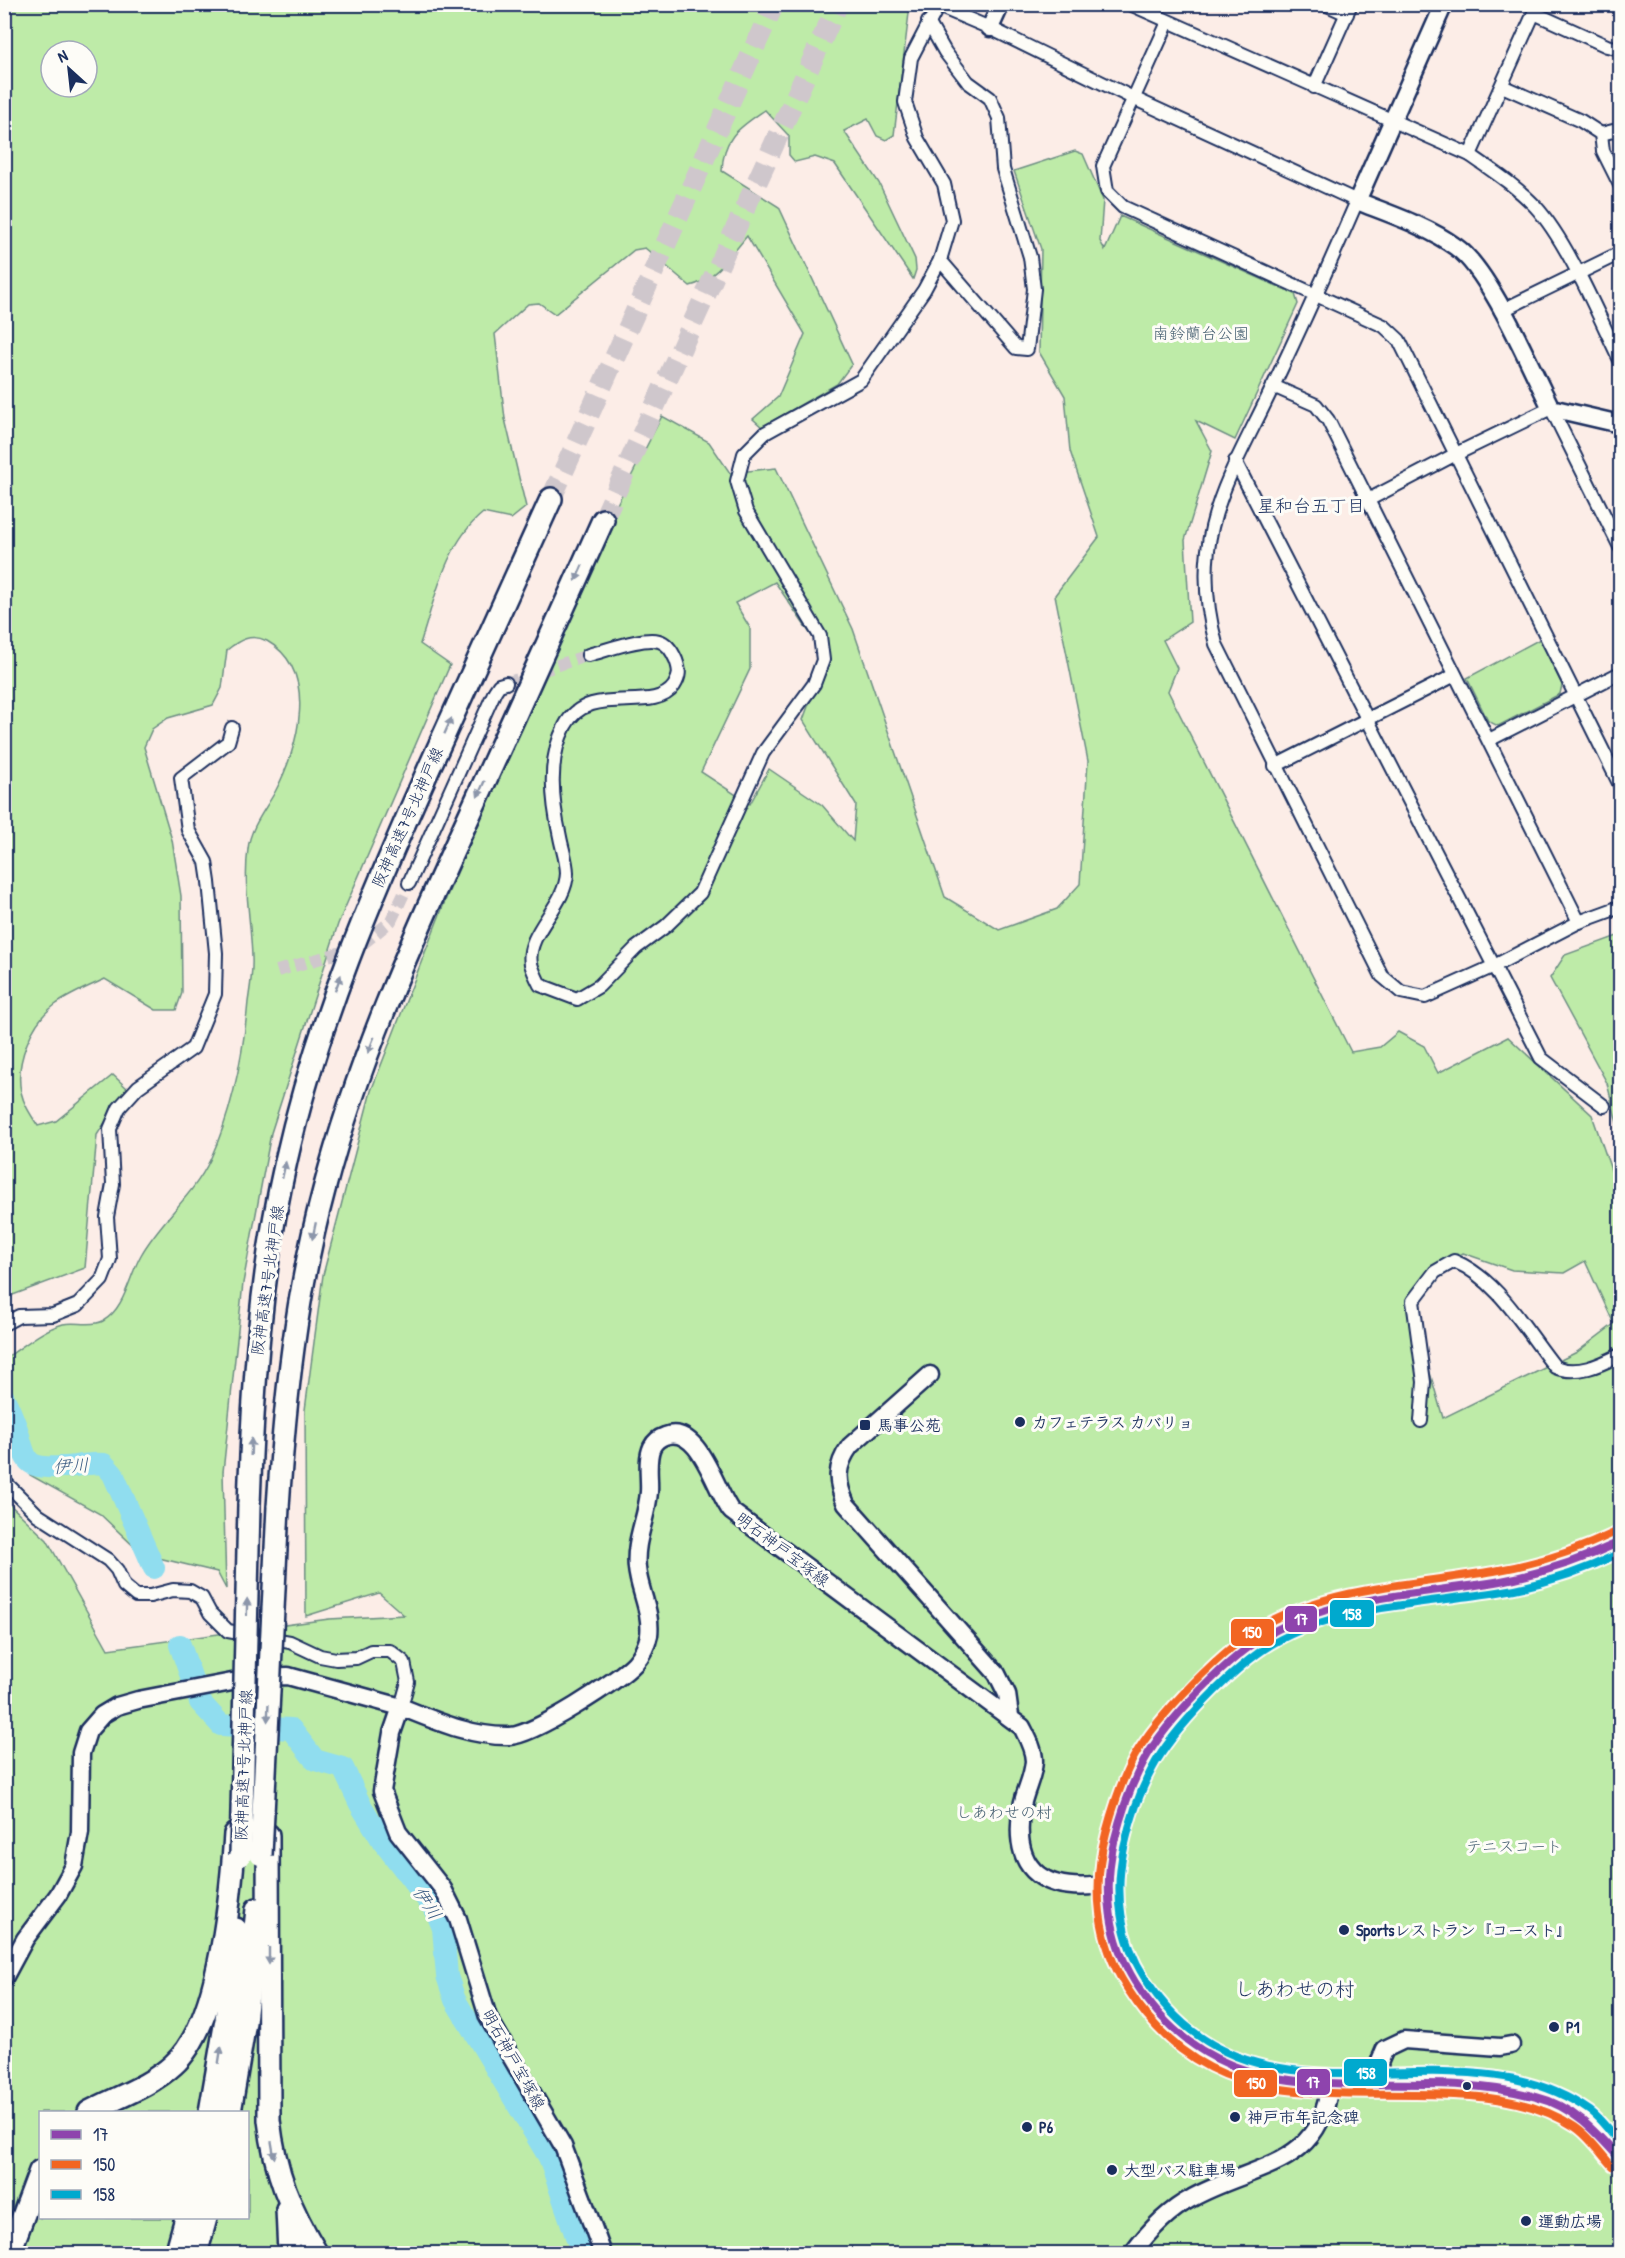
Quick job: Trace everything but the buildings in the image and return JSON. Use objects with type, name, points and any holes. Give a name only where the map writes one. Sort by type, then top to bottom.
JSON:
[{"type":"highway","name":"阪神高速7号北神戸線","points":[[230,2111],[250,1983],[251,1855],[245,1703],[249,1505],[256,1364],[269,1252],[285,1163],[314,1054],[339,980],[374,891],[550,499]]},
{"type":"highway","name":"阪神高速7号北神戸線","points":[[210,2111],[266,1758],[278,1507],[290,1366],[302,1291],[324,1189],[366,1058],[412,943],[603,520]]},
{"type":"highway","points":[[91,2111],[145,2084],[174,2065],[189,2047],[201,2026],[251,1855]]},
{"type":"highway","points":[[251,1855],[268,2103],[274,2154],[284,2190],[288,2218],[289,2253]]},
{"type":"highway","points":[[117,2111],[145,2084]]},
{"type":"highway","points":[[9,2253],[39,2175]]},
{"type":"highway","points":[[284,2190],[317,2253]]},
{"type":"highway","points":[[176,2253],[185,2219]]},
{"type":"highway","points":[[196,2253],[205,2219]]},
{"type":"street","points":[[990,28],[1001,4]]},
{"type":"street","points":[[1130,4],[1470,155],[1513,185],[1537,208],[1558,237],[1620,360]]},
{"type":"street","points":[[1314,87],[1349,9],[1325,4]]},
{"type":"street","points":[[1444,4],[1315,296],[1235,461],[1214,512],[1205,568],[1208,612],[1216,644],[1275,766],[1382,976],[1401,992],[1425,997],[1492,967],[1579,922],[1620,907]]},
{"type":"street","points":[[588,656],[646,640],[658,640],[666,644],[675,658],[679,677],[672,689],[648,699],[607,701],[584,706],[564,727],[551,781],[567,873],[562,893],[533,943],[531,964],[540,986],[577,999],[599,986],[636,948],[666,926],[700,893],[763,753],[814,684],[823,660],[820,636],[746,511],[737,481],[744,454],[765,433],[861,380],[924,290],[940,260],[952,220],[944,184],[917,138],[905,102],[911,58],[938,6],[990,28],[1133,98],[1357,201],[1426,229],[1459,248],[1487,284],[1502,311],[1620,547]]},
{"type":"street","points":[[1470,155],[1536,9],[1607,46],[1620,49]]},
{"type":"street","points":[[928,22],[945,52],[968,82],[990,99],[999,118],[1003,169],[1030,257],[1034,289],[1027,349],[1016,348],[940,260]]},
{"type":"street","points":[[1168,22],[1104,166],[1107,190],[1123,207],[1384,326],[1399,340],[1620,785]]},
{"type":"street","points":[[1502,86],[1581,122],[1601,134],[1613,130],[1620,132]]},
{"type":"street","points":[[1601,134],[1603,151],[1620,185]]},
{"type":"street","points":[[1502,311],[1620,253]]},
{"type":"street","points":[[1273,386],[1316,405],[1328,420],[1370,499],[1579,922]]},
{"type":"street","points":[[1370,499],[1456,453],[1551,408],[1620,424]]},
{"type":"street","points":[[1235,461],[1492,967],[1541,1058],[1604,1106]]},
{"type":"street","points":[[1489,740],[1620,673]]},
{"type":"street","points":[[1275,766],[1455,675]]},
{"type":"street","points":[[409,883],[495,691],[499,685],[506,683]]},
{"type":"street","points":[[4,1324],[19,1316],[53,1315],[78,1305],[102,1280],[110,1259],[107,1217],[113,1184],[110,1129],[119,1108],[138,1087],[193,1048],[215,994],[216,953],[206,862],[188,830],[181,778],[228,742],[232,728]]},
{"type":"street","points":[[1421,1421],[1424,1382],[1413,1301],[1435,1272],[1454,1261],[1471,1268],[1488,1283],[1555,1367],[1566,1372],[1579,1371],[1620,1355]]},
{"type":"street","points":[[930,1375],[850,1446],[842,1457],[837,1474],[838,1488],[846,1504],[997,1674],[1007,1694],[1010,1716]]},
{"type":"street","name":"明石神戸宝塚線","points":[[603,2253],[563,2146],[488,2017],[458,1919],[443,1889],[398,1832],[382,1791],[384,1767],[401,1707],[438,1722],[489,1736],[514,1736],[541,1725],[617,1678],[635,1663],[644,1650],[649,1634],[636,1556],[649,1494],[651,1448],[658,1439],[669,1434],[683,1435],[695,1443],[723,1500],[731,1511],[1022,1726],[1034,1758],[1033,1774],[1022,1802],[1018,1833],[1021,1849],[1033,1869],[1051,1883],[1083,1888],[1109,1884]]},
{"type":"street","points":[[4,1481],[38,1515],[108,1560],[117,1570],[124,1586],[136,1596],[150,1596],[172,1590],[190,1591],[202,1598],[210,1613],[228,1631],[290,1642],[320,1656],[336,1659],[356,1658],[371,1651],[390,1651],[404,1662],[408,1682],[401,1707],[288,1676],[258,1677],[178,1692],[117,1706],[102,1715],[88,1731],[81,1753],[80,1832],[74,1866],[58,1895],[25,1939],[4,1978]]},
{"type":"street","points":[[1620,1542],[1571,1566],[1532,1575],[1323,1611],[1285,1625],[1255,1643],[1199,1695],[1150,1751],[1129,1795],[1113,1852],[1107,1897],[1112,1927],[1122,1961],[1138,1988],[1160,2018],[1196,2048],[1230,2067],[1296,2082],[1330,2084],[1381,2082],[1494,2087],[1535,2095],[1567,2110],[1593,2128],[1620,2159]]},
{"type":"street","points":[[1381,2082],[1379,2064],[1385,2049],[1404,2040],[1500,2047],[1511,2045]]},
{"type":"street","points":[[1132,2253],[1164,2217],[1192,2198],[1294,2154],[1320,2126],[1330,2084]]},
{"type":"green space","points":[[5,5],[910,5],[894,135],[886,140],[877,136],[868,119],[844,131],[879,183],[915,259],[916,270],[913,279],[835,164],[815,157],[795,162],[789,155],[789,136],[765,110],[734,134],[723,159],[722,171],[779,207],[852,364],[837,384],[762,427],[753,419],[778,397],[805,334],[747,236],[715,273],[690,286],[645,248],[634,250],[555,314],[539,303],[528,304],[495,334],[505,419],[526,507],[511,519],[483,513],[459,540],[443,573],[420,644],[450,665],[338,924],[271,1133],[243,1283],[223,1472],[226,1589],[217,1572],[142,1554],[100,1514],[30,1475],[5,1426],[4,1359],[55,1327],[67,1323],[99,1323],[117,1309],[141,1255],[203,1173],[225,1122],[240,1063],[252,974],[246,876],[249,841],[275,792],[291,754],[300,712],[299,691],[294,671],[284,654],[261,639],[246,639],[227,650],[222,688],[213,705],[168,718],[152,729],[144,747],[172,840],[181,896],[182,993],[176,1010],[156,1010],[105,979],[73,994],[46,1012],[32,1032],[23,1056],[20,1069],[21,1092],[38,1126],[56,1121],[113,1075],[127,1088],[97,1135],[85,1268],[5,1298]]},
{"type":"green space","name":"しあわせの村","points":[[1075,151],[1083,154],[1103,200],[1100,241],[1105,250],[1120,216],[1295,294],[1298,304],[1235,440],[1196,421],[1212,451],[1185,540],[1190,622],[1163,640],[1177,668],[1168,691],[1351,1052],[1380,1047],[1398,1032],[1424,1046],[1438,1073],[1508,1037],[1592,1115],[1620,1196],[1620,2253],[5,2253],[4,1499],[47,1540],[108,1649],[329,1619],[404,1615],[379,1593],[306,1616],[305,1410],[323,1275],[371,1091],[447,896],[611,516],[662,416],[709,442],[730,473],[776,468],[853,629],[945,897],[999,930],[1057,909],[1080,884],[1088,761],[1055,595],[1099,537],[1070,451],[1065,396],[1039,352],[1041,249],[1014,171]],"holes":[[[775,582],[826,657],[803,720],[856,805],[853,841],[822,805],[769,769],[750,804],[701,772],[750,669],[750,628],[735,603]],[[1463,1253],[1512,1270],[1564,1273],[1585,1261],[1614,1324],[1577,1352],[1443,1418],[1424,1352],[1420,1299],[1429,1273]]]},
{"type":"green space","points":[[1540,639],[1562,685],[1560,694],[1498,726],[1488,721],[1467,678]]},
{"type":"green space","points":[[1620,935],[1620,1135],[1607,1083],[1550,978],[1565,955]]},
{"type":"waterway","name":"伊川","points":[[4,1398],[25,1455],[33,1464],[49,1467],[104,1464],[113,1474],[154,1568]]},
{"type":"waterway","name":"伊川","points":[[180,1645],[200,1702],[221,1725],[291,1729],[315,1760],[343,1768],[360,1804],[382,1840],[436,1911],[443,1928],[447,1976],[455,2000],[549,2157],[582,2254]]},
{"type":"tunnel","points":[[551,499],[774,4]]},
{"type":"tunnel","points":[[603,520],[838,4]]},
{"type":"tunnel","points":[[506,683],[588,655]]},
{"type":"tunnel","points":[[277,971],[359,947],[391,921],[409,883]]},
{"type":"transit line","name":"150","points":[[1612,2166],[1590,2140],[1575,2127],[1546,2112],[1516,2103],[1469,2096],[1359,2094],[1272,2088],[1232,2077],[1194,2059],[1159,2030],[1127,1988],[1117,1970],[1103,1932],[1099,1873],[1106,1833],[1118,1794],[1125,1775],[1145,1740],[1158,1722],[1212,1665],[1265,1624],[1292,1611],[1348,1594],[1526,1565],[1571,1551],[1616,1532]]},
{"type":"transit line","name":"17","points":[[1620,1542],[1591,1555],[1517,1578],[1382,1598],[1324,1611],[1296,1621],[1253,1644],[1218,1673],[1183,1709],[1167,1727],[1144,1761],[1126,1800],[1114,1842],[1109,1878],[1114,1932],[1126,1966],[1135,1982],[1174,2030],[1219,2060],[1267,2076],[1318,2083],[1481,2087],[1536,2097],[1573,2113],[1593,2130],[1620,2159]]},
{"type":"transit line","name":"158","points":[[1620,1553],[1576,1572],[1530,1586],[1411,1603],[1353,1614],[1325,1621],[1272,1644],[1240,1667],[1223,1683],[1189,1718],[1161,1753],[1147,1778],[1132,1817],[1124,1848],[1120,1882],[1121,1915],[1125,1932],[1145,1978],[1190,2029],[1241,2058],[1298,2071],[1478,2074],[1536,2085],[1590,2111],[1620,2144]]},
{"type":"place","name":"カフェテラス カバリョ","points":[[1020,1422]]},
{"type":"place","name":"馬事公苑","points":[[865,1425]]},
{"type":"place","name":"Sportsレストラン『コースト』","points":[[1344,1930]]},
{"type":"place","name":"P1","points":[[1554,2027]]},
{"type":"place","name":"神戸市年記念碑","points":[[1235,2117]]},
{"type":"place","name":"P6","points":[[1027,2127]]},
{"type":"place","name":"大型バス駐車場","points":[[1112,2170]]},
{"type":"place","name":"運動広場","points":[[1526,2221]]},
{"type":"district","name":"星和台五丁目","points":[[1311,506]]},
{"type":"district","name":"しあわせの村","points":[[1295,1989]]},
{"type":"park label","name":"南鈴蘭台公園","points":[[1201,333]]},
{"type":"park label","name":"テニスコート","points":[[1514,1846]]}]
